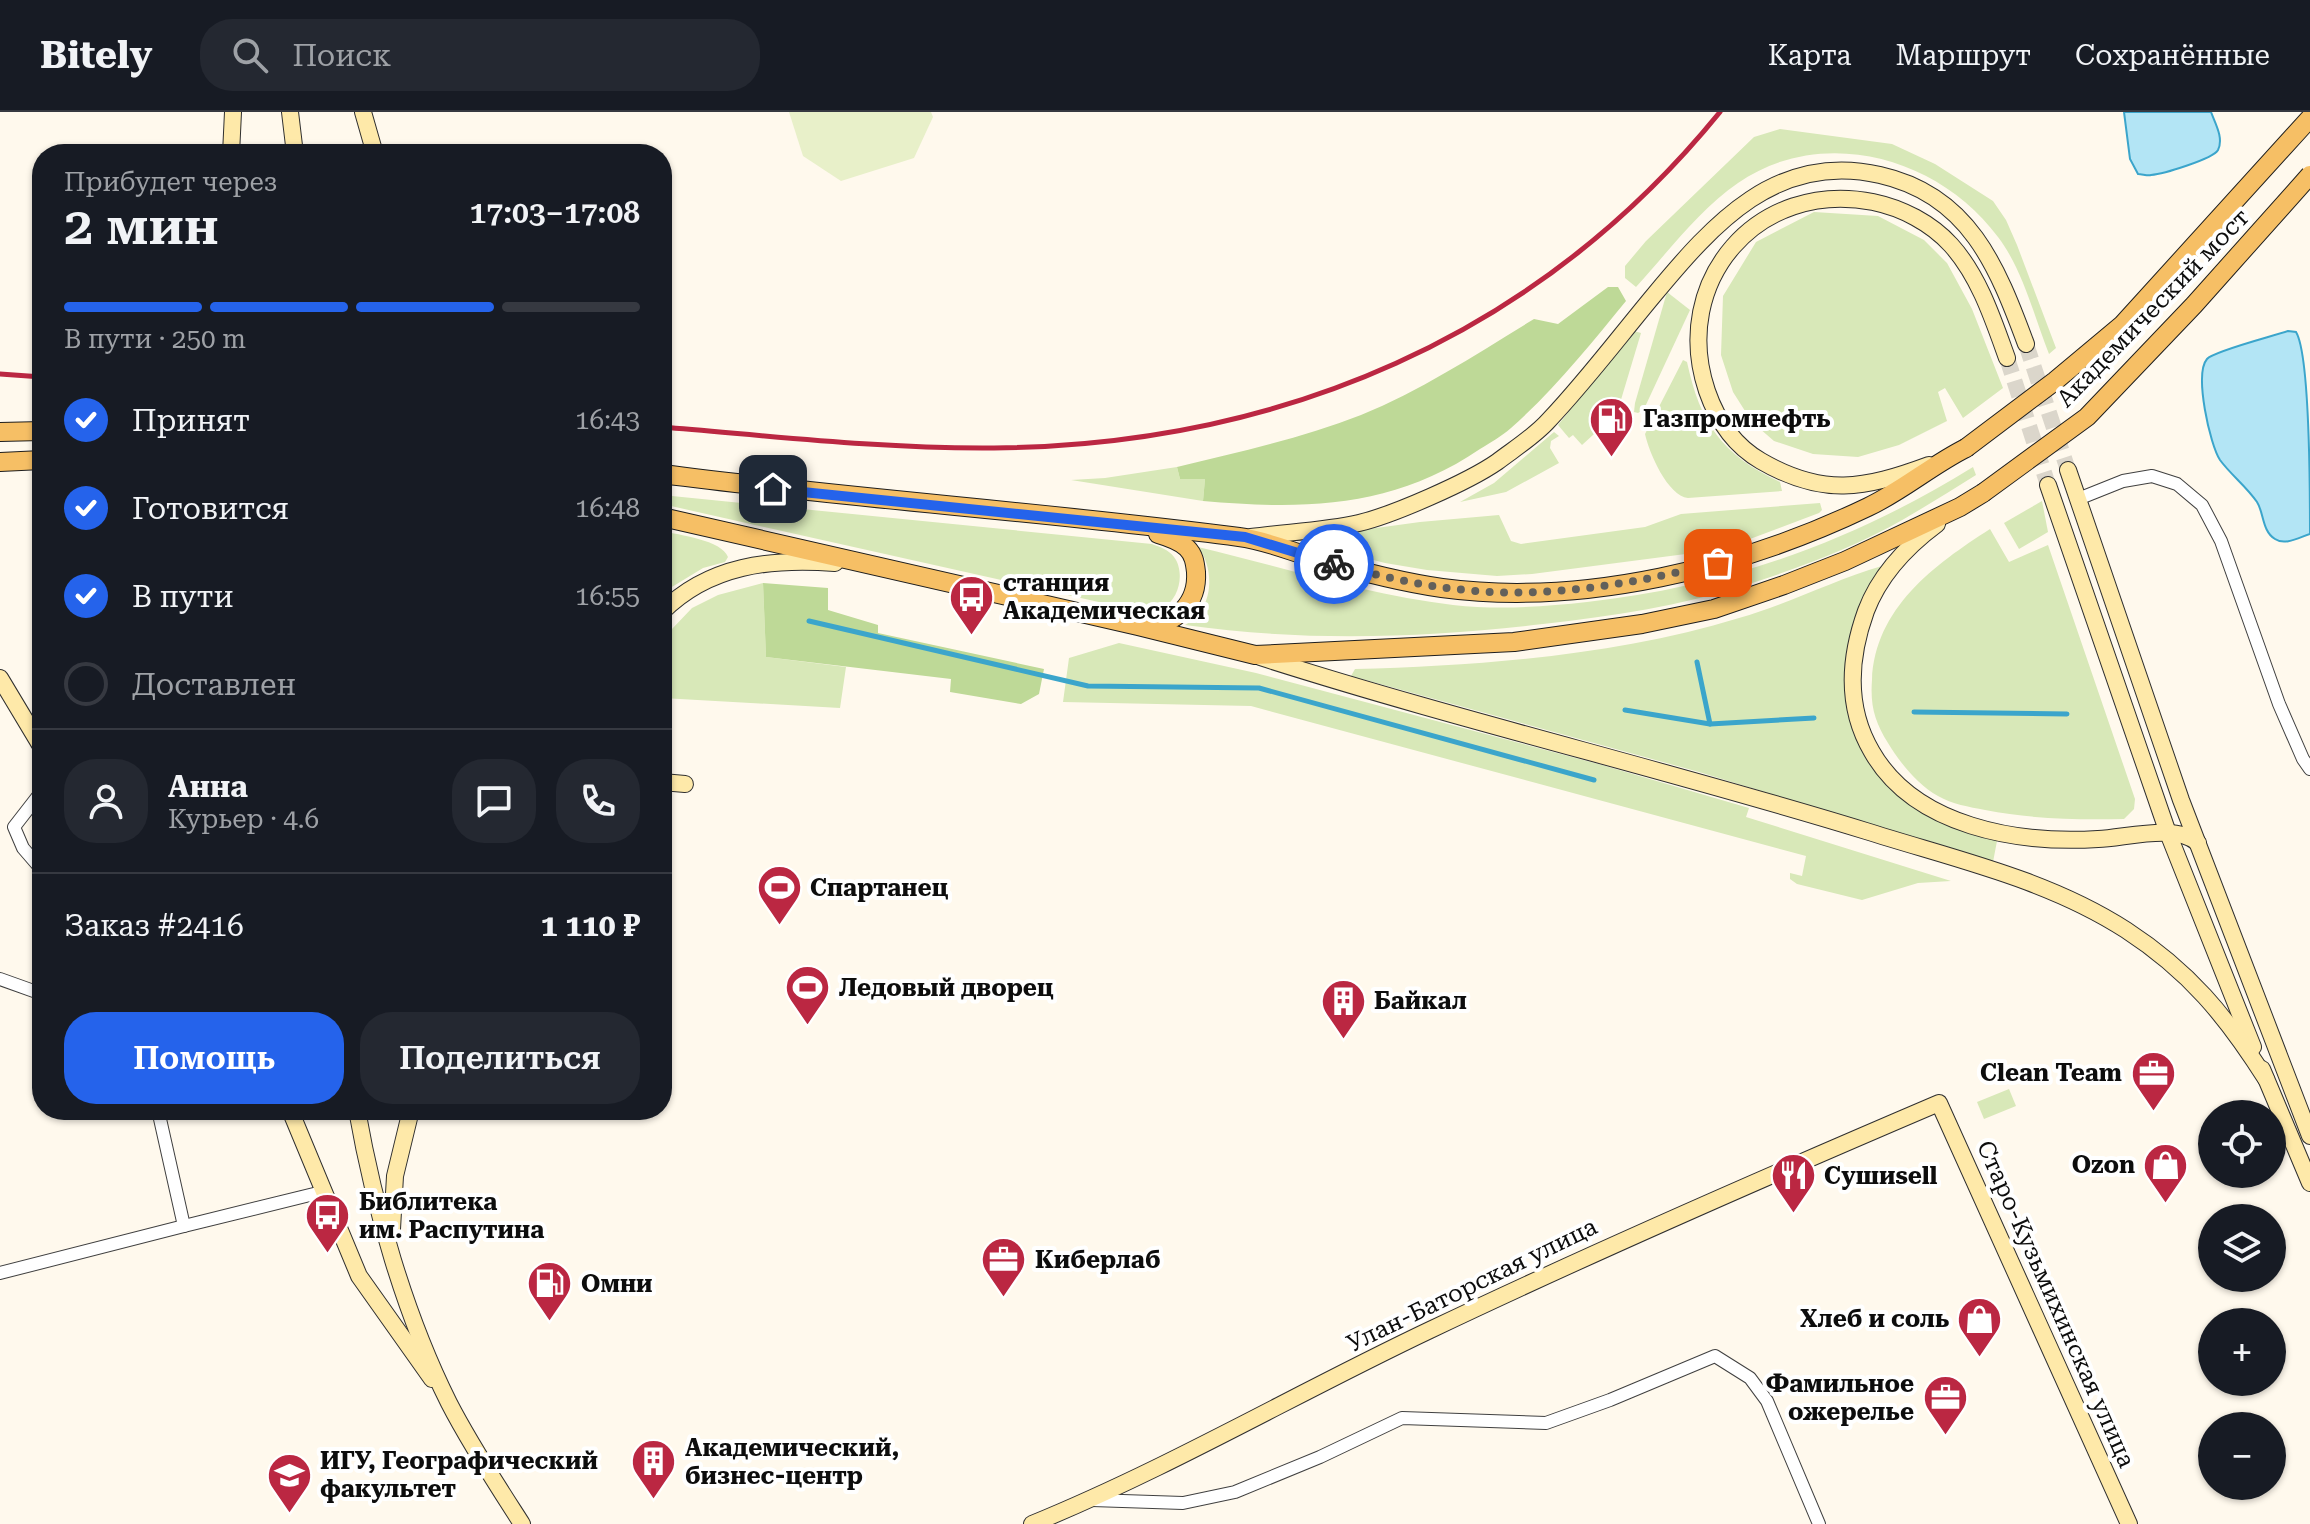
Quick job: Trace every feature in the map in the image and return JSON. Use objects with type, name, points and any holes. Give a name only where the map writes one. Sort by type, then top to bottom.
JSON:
[{"type":"main road","points":[[231,144],[233,112]]},
{"type":"main road","points":[[289,112],[294,144]]},
{"type":"main road","points":[[363,112],[372,144]]},
{"type":"main road","name":"Академический мост","points":[[1126,525],[1245,537],[1414,583],[1493,592],[1572,590],[1637,581],[1699,567],[1787,541],[1872,506],[1966,448],[2055,381],[2122,325],[2310,118]]},
{"type":"main road","points":[[1245,537],[1363,522],[1429,496],[1494,464],[1547,422],[1711,230],[1758,194],[1800,175],[1843,170],[1872,173],[1917,187],[1942,202],[1967,225],[1985,250],[2005,289],[2026,344]]},
{"type":"main road","name":"Академический мост","points":[[672,519],[1255,655],[1485,645],[1580,635],[1714,609],[1845,561],[1983,493],[2087,417],[2194,305],[2310,175]]},
{"type":"main road","points":[[1945,459],[1902,475],[1839,488],[1783,474],[1740,445],[1717,414],[1709,396],[1697,348],[1702,304],[1724,258],[1740,238],[1757,224],[1799,204],[1842,198],[1888,206],[1921,220],[1957,253],[1983,299],[2007,358]]},
{"type":"main road","points":[[0,432],[32,431]]},
{"type":"main road","points":[[0,462],[32,460]]},
{"type":"main road","points":[[2068,470],[2198,843],[2310,1136]]},
{"type":"main road","points":[[672,475],[803,493],[1126,525],[1163,535],[1182,544],[1192,555],[1196,569],[1195,590],[1184,610],[1165,622],[1138,626]]},
{"type":"main road","points":[[2048,485],[2168,833],[2310,1183]]},
{"type":"main road","points":[[1960,507],[1907,548],[1891,566],[1871,599],[1860,629],[1853,671],[1854,704],[1864,738],[1876,758],[1894,781],[1919,801],[1943,815],[1992,831],[2067,840],[2168,833],[2187,836],[2198,843]]},
{"type":"main road","points":[[672,605],[707,579],[758,563],[815,561],[886,568]]},
{"type":"main road","points":[[1255,655],[1336,681],[1760,798],[1996,871],[2058,895],[2114,923],[2177,969],[2222,1014],[2266,1079]]},
{"type":"main road","points":[[0,678],[32,731]]},
{"type":"main road","points":[[2110,838],[2136,834],[2149,828],[2157,819],[2159,808]]},
{"type":"main road","name":"Улан-Баторская улица","points":[[1032,1524],[1092,1500],[1429,1330],[1662,1221],[1939,1103]]},
{"type":"main road","name":"Старо-Кузьмихинская улица","points":[[1939,1103],[2129,1524]]},
{"type":"main road","points":[[294,1120],[359,1276],[450,1403],[522,1524]]},
{"type":"main road","points":[[359,1120],[373,1182],[401,1278],[450,1403]]},
{"type":"main road","points":[[401,1278],[392,1232],[392,1197],[409,1120]]},
{"type":"street","points":[[2078,499],[2123,481],[2152,476],[2177,484],[2202,505],[2221,541],[2279,704],[2310,769]]},
{"type":"street","points":[[14,827],[32,804]]},
{"type":"street","points":[[0,822],[14,827],[23,848],[32,858]]},
{"type":"street","points":[[0,979],[32,990]]},
{"type":"street","points":[[160,1120],[184,1226]]},
{"type":"street","points":[[0,1273],[322,1192]]},
{"type":"street","points":[[1092,1500],[1183,1503],[1235,1492],[1320,1457],[1402,1418],[1546,1423],[1715,1356],[1750,1378],[1767,1401],[1819,1524]]},
{"type":"green space","points":[[789,112],[931,112],[933,117],[914,158],[841,181],[803,156]]},
{"type":"green space","points":[[1780,129],[1892,144],[1935,164],[1993,201],[2017,245],[2056,348],[2049,354],[2007,250],[1974,210],[1945,187],[1913,170],[1878,158],[1842,153],[1806,155],[1771,165],[1738,183],[1710,206],[1636,287],[1625,278],[1625,266],[1646,241],[1754,137]]},
{"type":"green space","points":[[1814,212],[1878,216],[1924,240],[1947,263],[1972,309],[2003,388],[1963,418],[1945,388],[1938,392],[1947,421],[1899,445],[1858,457],[1813,454],[1774,441],[1752,422],[1733,392],[1721,355],[1723,296],[1756,242]]},
{"type":"green space","points":[[1608,287],[1618,287],[1626,301],[1571,367],[1511,428],[1447,469],[1381,494],[1313,504],[1203,501],[1205,479],[1180,479],[1177,467],[1293,438],[1384,405],[1534,319],[1558,324]]},
{"type":"green space","points":[[1667,292],[1690,310],[1644,409],[1634,412],[1635,403]]},
{"type":"green space","points":[[1634,331],[1641,333],[1617,413],[1582,445],[1573,435],[1569,438],[1558,425]]},
{"type":"green space","points":[[1683,360],[1687,362],[1699,403],[1717,435],[1743,460],[1780,482],[1782,491],[1688,498],[1673,490],[1655,462],[1645,434]]},
{"type":"green space","points":[[1554,432],[1559,436],[1551,441],[1550,448],[1559,463],[1506,492],[1460,502],[1494,483]]},
{"type":"green space","points":[[1177,467],[1180,479],[1205,479],[1203,501],[1071,480],[1105,478]]},
{"type":"green space","points":[[1973,467],[1976,475],[1904,519],[1846,548],[1746,585],[1671,604],[1543,624],[1409,635],[1275,634],[1185,625],[1201,610],[1209,589],[1208,567],[1198,547],[1357,588],[1453,605],[1520,607],[1570,604],[1690,585],[1788,557],[1881,517]]},
{"type":"green space","points":[[672,496],[1152,544],[1167,551],[1177,563],[1180,577],[1173,599],[1162,608],[1130,609],[672,506]]},
{"type":"green space","points":[[2042,501],[2048,532],[2019,549],[2004,523]]},
{"type":"green space","points":[[1820,503],[1822,510],[1819,513],[1734,545],[1532,574],[1497,576],[1427,570],[1316,545],[1325,535],[1499,515],[1511,541],[1521,544],[1645,527],[1681,514]]},
{"type":"green space","points":[[1990,529],[2009,562],[2048,545],[2135,799],[2134,809],[2124,819],[2020,815],[1949,801],[1923,786],[1910,773],[1880,728],[1874,713],[1872,680],[1884,631],[1911,591],[1948,558]]},
{"type":"green space","points":[[672,533],[709,542],[718,546],[728,557],[725,562],[703,568],[672,587]]},
{"type":"green space","points":[[1882,566],[1847,683],[1904,799],[1948,824],[1997,841],[1993,862],[1699,772],[1351,676],[1355,669],[1500,661],[1598,650],[1646,641],[1757,612]]},
{"type":"green space","points":[[763,583],[766,657],[846,667],[840,708],[672,699],[672,629],[692,608],[718,595]]},
{"type":"green space","points":[[763,583],[828,588],[828,610],[878,625],[878,633],[1044,669],[1039,694],[1021,704],[950,692],[951,679],[766,657]]},
{"type":"green space","points":[[1119,643],[1256,673],[1602,765],[1749,808],[1746,817],[1951,881],[1918,883],[1862,900],[1797,884],[1790,879],[1790,873],[1802,876],[1806,856],[1251,706],[1063,702],[1069,658]]},
{"type":"green space","points":[[2009,1089],[2016,1106],[1984,1119],[1977,1102]]},
{"type":"water","points":[[2124,112],[2211,112],[2220,145],[2207,158],[2176,169],[2150,175],[2138,174],[2130,159]]},
{"type":"water","points":[[2288,331],[2296,332],[2304,368],[2310,534],[2283,542],[2271,536],[2257,502],[2216,452],[2208,425],[2202,379],[2203,367],[2212,356]]},
{"type":"pier","points":[[2290,112],[2310,112],[2310,170],[2281,148],[2272,132]]},
{"type":"waterway","points":[[809,621],[1088,686],[1259,688],[1594,780]]},
{"type":"waterway","points":[[1697,662],[1710,724]]},
{"type":"waterway","points":[[1625,710],[1710,724],[1814,718]]},
{"type":"waterway","points":[[1914,712],[2067,714]]},
{"type":"tunnel","points":[[2026,344],[2068,470]]},
{"type":"tunnel","points":[[2007,358],[2048,485]]},
{"type":"railway","points":[[672,428],[869,444],[994,448],[1100,442],[1203,426],[1302,400],[1396,363],[1486,316],[1570,259],[1648,191],[1720,112]]},
{"type":"railway","points":[[0,374],[32,376]]},
{"type":"way so far","points":[[1334,564],[1391,579],[1440,587],[1522,593],[1637,581],[1718,563]]},
{"type":"place","name":"Газпромнефть","points":[[1612,458]]},
{"type":"place","name":"станция Академическая","points":[[972,636]]},
{"type":"place","name":"Спартанец","points":[[779,927]]},
{"type":"place","name":"Ледовый дворец","points":[[808,1027]]},
{"type":"place","name":"Байкал","points":[[1343,1040]]},
{"type":"place","name":"Clean Team","points":[[2153,1112]]},
{"type":"place","name":"Ozon","points":[[2166,1204]]},
{"type":"place","name":"Сушиsell","points":[[1793,1215]]},
{"type":"place","name":"Библитека им. Распутина","points":[[328,1255]]},
{"type":"place","name":"Киберлаб","points":[[1004,1299]]},
{"type":"place","name":"Омни","points":[[550,1323]]},
{"type":"place","name":"Хлеб и соль","points":[[1980,1358]]},
{"type":"place","name":"Фамильное ожерелье","points":[[1945,1437]]},
{"type":"place","name":"Академический, бизнес-центр","points":[[654,1501]]},
{"type":"place","name":"ИГУ, Географический факультет","points":[[289,1514]]},
{"type":"route","points":[[773,489],[1245,537],[1334,564]]}]
